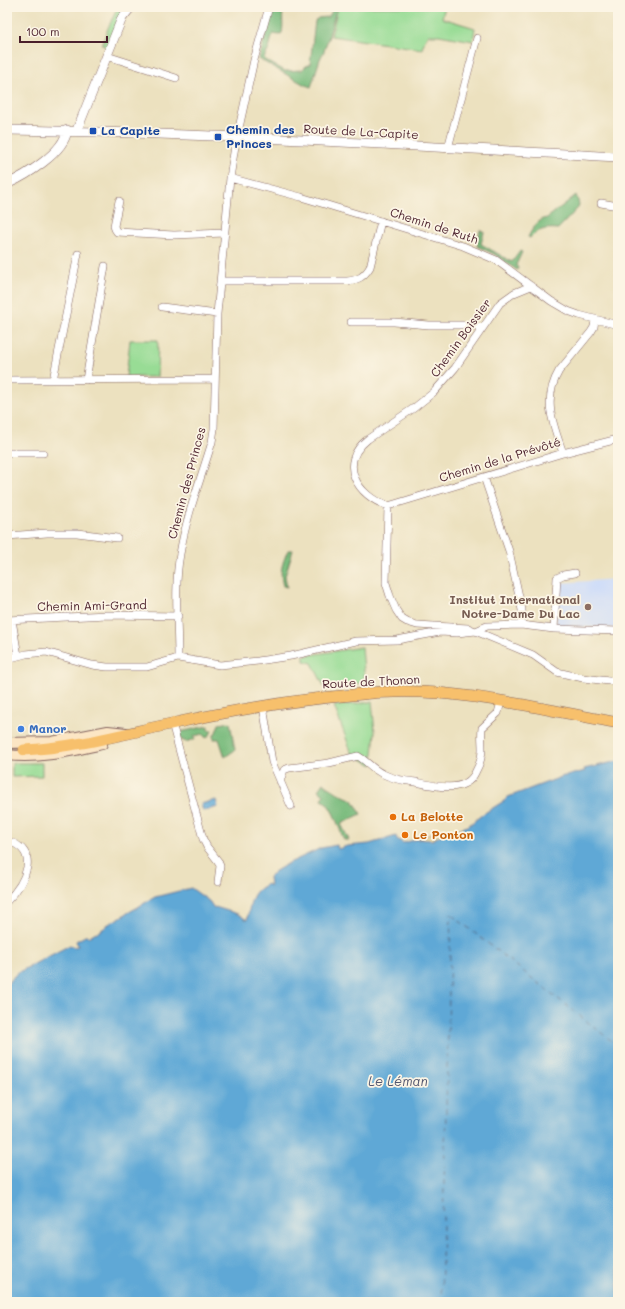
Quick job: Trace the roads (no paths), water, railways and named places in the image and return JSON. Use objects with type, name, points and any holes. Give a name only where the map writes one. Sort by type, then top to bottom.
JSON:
[{"type":"main road","name":"Route de Thonon","points":[[7,755],[40,755],[73,751],[111,742],[126,733],[263,706],[339,696],[398,692],[441,693],[618,723]]},
{"type":"main road","name":"Route de Thonon","points":[[7,744],[52,742],[113,731],[126,733]]},
{"type":"main road","points":[[24,750],[65,746],[126,733]]},
{"type":"street","points":[[77,130],[122,18],[131,7]]},
{"type":"street","name":"Chemin des Princes","points":[[178,658],[179,556],[212,442],[215,415],[217,314],[230,178],[254,60],[269,7]]},
{"type":"street","points":[[448,148],[477,38]]},
{"type":"street","points":[[107,56],[176,78]]},
{"type":"street","name":"Route de La-Capite","points":[[7,130],[77,130],[618,158]]},
{"type":"street","points":[[7,184],[25,175],[52,154],[64,140],[67,130]]},
{"type":"street","name":"Chemin de Ruth","points":[[230,178],[382,221],[482,253],[504,265],[551,301],[568,311],[595,320],[618,325]]},
{"type":"street","points":[[119,201],[114,228],[118,232],[174,235],[225,234]]},
{"type":"street","points":[[601,203],[618,206]]},
{"type":"street","points":[[220,281],[339,281],[358,279],[366,273],[370,267],[382,221]]},
{"type":"street","points":[[53,380],[78,254]]},
{"type":"street","points":[[86,380],[105,266]]},
{"type":"street","name":"Chemin Boissier","points":[[388,506],[368,496],[358,485],[353,468],[356,452],[365,441],[422,402],[444,382],[494,310],[504,299],[531,286]]},
{"type":"street","points":[[162,306],[217,314]]},
{"type":"street","points":[[563,452],[550,413],[549,400],[551,390],[553,382],[559,371],[591,332],[594,327],[595,320]]},
{"type":"street","points":[[351,322],[473,325],[482,328]]},
{"type":"street","points":[[7,380],[215,380]]},
{"type":"street","name":"Chemin de la Prévôté","points":[[388,506],[563,452],[618,439]]},
{"type":"street","points":[[7,453],[43,453]]},
{"type":"street","points":[[484,476],[509,551],[522,610],[521,625]]},
{"type":"street","points":[[388,506],[386,583],[390,596],[400,617],[404,621],[410,624],[459,626],[476,631],[533,655],[558,672],[583,678],[618,682]]},
{"type":"street","points":[[7,536],[47,533],[77,533],[117,538]]},
{"type":"street","points":[[554,628],[558,578],[563,575],[575,573]]},
{"type":"street","name":"Chemin Ami-Grand","points":[[10,620],[107,615],[178,616]]},
{"type":"street","points":[[10,620],[18,656]]},
{"type":"street","points":[[7,659],[46,652],[92,665],[132,668],[147,667],[178,658],[220,665],[291,656],[356,641],[397,640],[440,632],[457,633],[476,631],[487,626],[521,625],[618,631]]},
{"type":"street","points":[[280,781],[284,770],[289,768],[329,763],[358,756],[377,771],[391,777],[435,786],[455,786],[464,784],[474,776],[480,762],[482,750],[482,728],[498,713],[501,702]]},
{"type":"street","points":[[263,706],[272,762],[292,806]]},
{"type":"street","points":[[172,723],[203,839],[206,847],[218,861],[220,866],[218,882]]},
{"type":"street","points":[[7,841],[20,846],[25,852],[27,862],[26,872],[23,879],[7,901]]},
{"type":"water","name":"Le Léman","points":[[618,761],[618,1302],[7,1302],[7,984],[17,973],[70,945],[74,947],[78,946],[76,941],[87,935],[88,937],[96,932],[97,933],[107,925],[155,897],[191,888],[209,901],[214,908],[215,907],[238,914],[247,920],[254,894],[262,887],[268,884],[269,886],[270,885],[269,877],[274,872],[287,864],[321,848],[337,845],[338,849],[347,846],[369,844],[396,836],[397,839],[403,843],[418,839],[432,840],[445,833],[468,826],[508,797],[564,776],[585,771],[584,769]]},
{"type":"water","points":[[216,800],[218,807],[203,811],[201,804]]},
{"type":"tunnel","points":[[7,749],[24,750]]},
{"type":"place","name":"La Capite","points":[[93,131]]},
{"type":"place","name":"Chemin des Princes","points":[[218,137]]},
{"type":"place","name":"Institut International Notre-Dame Du Lac","points":[[588,607]]},
{"type":"place","name":"Manor","points":[[21,729]]},
{"type":"place","name":"La Belotte","points":[[393,817]]},
{"type":"place","name":"Le Ponton","points":[[405,835]]}]
